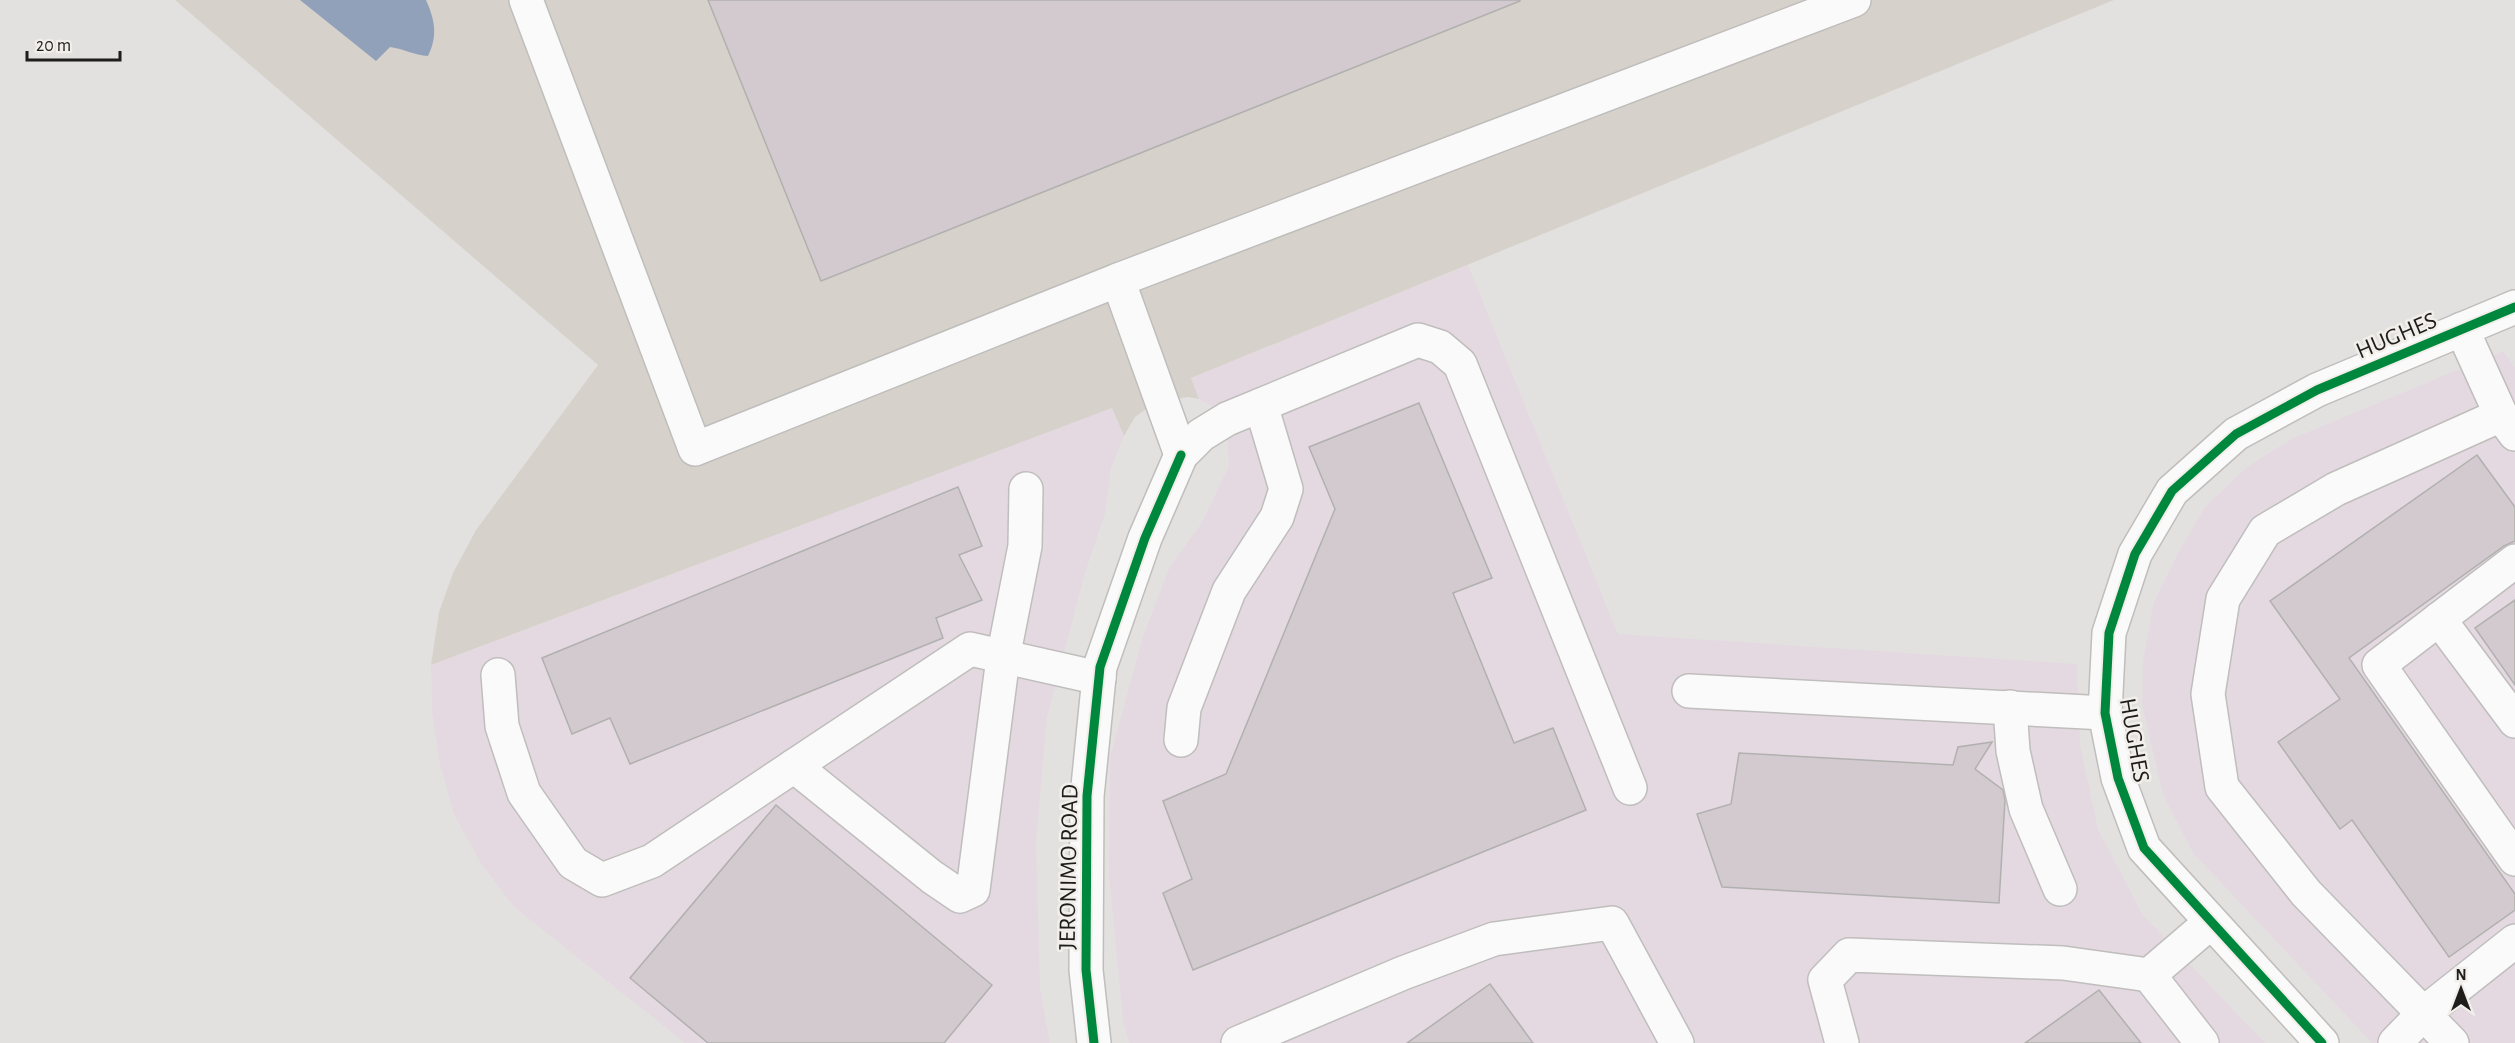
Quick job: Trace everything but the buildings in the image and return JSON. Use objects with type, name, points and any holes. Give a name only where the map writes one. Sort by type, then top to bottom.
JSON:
[{"type":"street","points":[[526,0],[695,449],[1118,280],[1854,0]]},
{"type":"street","points":[[1118,280],[1181,455],[1210,430],[1227,419],[1418,340],[1440,347],[1460,364],[1630,788]]},
{"type":"street","name":"HUGHES","points":[[2320,1042],[2144,848],[2118,778],[2105,713],[2109,633],[2135,554],[2172,491],[2236,434],[2317,390],[2515,307]]},
{"type":"street","points":[[2452,1043],[2306,893],[2222,787],[2208,694],[2223,599],[2265,531],[2336,489],[2508,424],[2462,329]]},
{"type":"street","points":[[1181,740],[1184,708],[1229,591],[1277,518],[1286,489],[1261,405]]},
{"type":"street","name":"JERONIMO ROAD","points":[[1094,1043],[1086,970],[1088,796],[1100,668],[1145,538],[1181,455]]},
{"type":"street","points":[[794,766],[960,897],[973,890],[1004,656],[1025,546],[1026,489]]},
{"type":"street","points":[[2515,561],[2379,665],[2515,859]]},
{"type":"street","points":[[2439,619],[2515,722]]},
{"type":"street","points":[[498,675],[502,726],[524,793],[573,863],[602,880],[652,861],[970,650],[1100,678]]},
{"type":"street","points":[[1689,691],[2105,713]]},
{"type":"street","points":[[2010,708],[2013,751],[2026,809],[2060,889]]},
{"type":"street","points":[[2149,975],[2211,922]]},
{"type":"street","points":[[1238,1043],[1403,973],[1494,939],[1612,923],[1677,1043]]},
{"type":"street","points":[[2396,1043],[2424,1012],[2515,941]]},
{"type":"street","points":[[1842,1043],[1825,980],[1849,955],[2063,963],[2149,975],[2202,1043]]},
{"type":"shaded area","points":[[175,0],[2114,0],[1191,378],[1199,399],[1188,397],[1156,402],[1135,417],[1124,436],[1112,408],[431,665],[439,612],[453,573],[476,530],[598,365]]},
{"type":"shaded area","points":[[1468,265],[1618,634],[2077,664],[2080,744],[2098,829],[2142,914],[2265,1043],[1129,1043],[1123,1022],[1109,874],[1110,757],[1143,636],[1170,566],[1201,524],[1229,466],[1227,437],[1216,409],[1199,399],[1191,378]]},
{"type":"shaded area","points":[[2503,351],[2515,367],[2515,1043],[2372,1043],[2193,853],[2163,795],[2142,704],[2143,661],[2153,604],[2179,551],[2205,507],[2247,467],[2291,439]]},
{"type":"shaded area","points":[[1112,408],[1124,436],[1111,468],[1105,514],[1085,573],[1047,718],[1036,841],[1040,987],[1050,1043],[685,1043],[514,907],[480,862],[454,814],[440,765],[432,712],[431,665]]},
{"type":"water","points":[[300,0],[426,0],[432,14],[434,28],[431,49],[428,56],[390,47],[376,61]]},
{"type":"cycle path","points":[[2322,1043],[2144,848],[2118,778],[2105,713],[2109,633],[2135,554],[2172,491],[2236,434],[2317,390],[2515,307]]},
{"type":"cycle path","points":[[1094,1043],[1086,970],[1087,796],[1100,667],[1145,538],[1181,455]]}]
